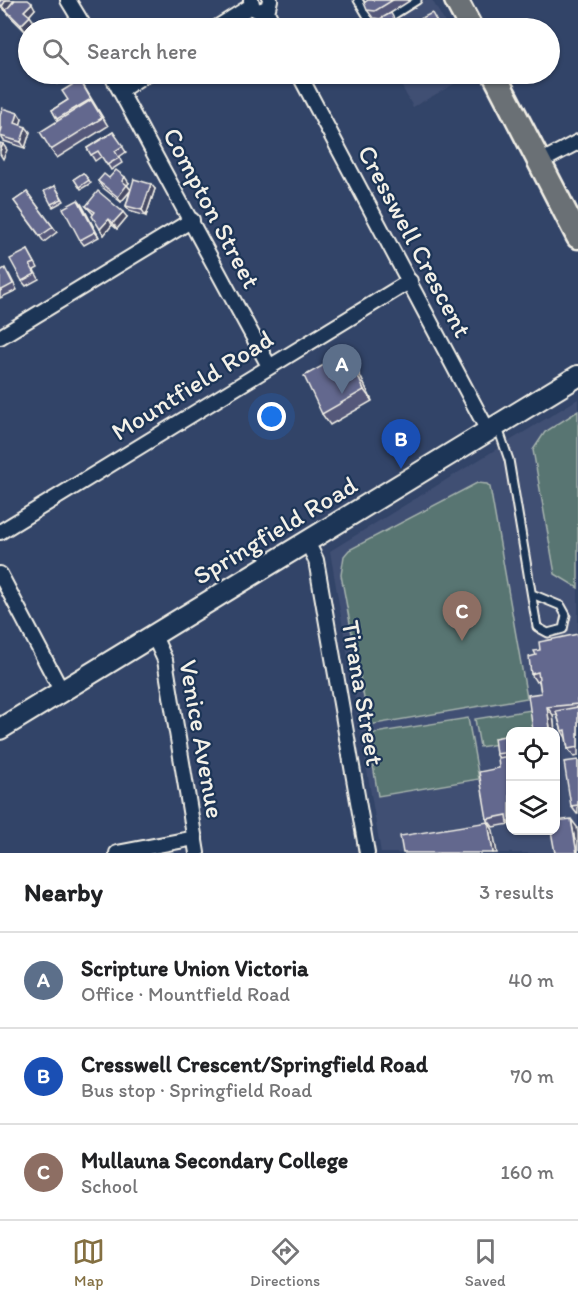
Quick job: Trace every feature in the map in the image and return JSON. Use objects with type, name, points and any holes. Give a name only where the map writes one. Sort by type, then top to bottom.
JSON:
[{"type":"main road","points":[[456,0],[466,18]]},
{"type":"main road","points":[[499,84],[578,237]]},
{"type":"main road","name":"Springfield Road","points":[[0,729],[578,376]]},
{"type":"street","points":[[68,0],[79,18]]},
{"type":"street","points":[[230,18],[251,3],[259,11],[268,5]]},
{"type":"street","name":"Compton Street","points":[[117,84],[269,366]]},
{"type":"street","points":[[121,90],[130,84]]},
{"type":"street","name":"Cresswell Crescent","points":[[304,84],[410,281],[493,429]]},
{"type":"street","points":[[540,162],[578,142]]},
{"type":"street","points":[[0,337],[192,220]]},
{"type":"street","name":"Mountfield Road","points":[[0,532],[410,281]]},
{"type":"street","name":"Tirana Street","points":[[307,542],[316,560],[367,853]]},
{"type":"street","points":[[0,574],[62,692]]},
{"type":"street","name":"Venice Avenue","points":[[154,636],[165,660],[197,853]]},
{"type":"street","points":[[117,853],[195,838]]},
{"type":"lane","points":[[358,0],[369,18]]},
{"type":"lane","points":[[388,18],[417,0]]},
{"type":"lane","points":[[493,429],[509,460],[537,627],[549,633],[562,629],[566,615],[561,606],[532,594]]},
{"type":"shaded area","points":[[354,0],[432,0],[442,18],[365,18]]},
{"type":"shaded area","points":[[400,84],[454,84],[413,107]]},
{"type":"shaded area","points":[[578,399],[578,853],[381,853],[330,551]]},
{"type":"green space","points":[[578,411],[578,588],[555,574],[533,450],[545,432]]},
{"type":"green space","points":[[477,483],[487,484],[490,487],[527,698],[369,725],[341,575],[344,556],[349,550]]},
{"type":"green space","points":[[531,710],[534,727],[506,727],[506,743],[480,747],[475,719]]},
{"type":"green space","points":[[468,718],[479,779],[378,796],[368,734]]},
{"type":"building","points":[[15,0],[28,0],[32,3],[24,11],[30,16],[18,18],[18,22],[6,10]]},
{"type":"building","points":[[368,0],[393,0],[375,11],[367,10],[364,3]]},
{"type":"building","points":[[391,13],[394,18],[382,18]]},
{"type":"building","points":[[432,13],[435,18],[422,18]]},
{"type":"building","points":[[73,84],[82,84],[91,99],[57,119],[52,110],[68,100],[62,91]]},
{"type":"building","points":[[91,100],[102,118],[51,150],[40,132]]},
{"type":"building","points":[[2,108],[18,113],[15,123],[26,127],[21,142],[0,136]]},
{"type":"building","points":[[113,132],[123,146],[115,151],[119,158],[107,165],[98,151],[91,155],[87,148]]},
{"type":"building","points":[[116,170],[125,177],[122,181],[127,185],[118,197],[98,181],[104,174],[109,178]]},
{"type":"building","points":[[83,173],[89,180],[79,187],[74,179]]},
{"type":"building","points":[[134,179],[151,184],[142,210],[126,206]]},
{"type":"building","points":[[55,186],[62,199],[51,204],[44,191]]},
{"type":"building","points":[[98,191],[123,212],[113,223],[109,219],[100,229],[92,216],[95,212],[86,206]]},
{"type":"building","points":[[27,192],[53,227],[40,236],[14,201]]},
{"type":"building","points":[[78,200],[95,232],[80,240],[63,208]]},
{"type":"building","points":[[28,250],[35,263],[30,265],[35,274],[22,281],[10,259]]},
{"type":"building","points":[[5,268],[13,284],[0,291],[0,271]]},
{"type":"building","points":[[347,352],[364,390],[322,414],[304,376]]},
{"type":"building","points":[[578,634],[578,704],[547,707],[550,727],[532,727],[528,695],[541,693],[538,672],[531,674],[529,657],[536,655],[534,651],[540,650],[539,642]]},
{"type":"building","points":[[578,707],[578,747],[568,749],[565,730],[562,731],[556,711]]},
{"type":"building","points":[[506,736],[506,753],[496,754],[494,738]]},
{"type":"building","points":[[506,757],[506,815],[487,819],[479,772],[499,768],[498,758]]},
{"type":"building","points":[[578,760],[578,805],[571,806],[564,762]]},
{"type":"building","points":[[571,819],[577,853],[555,853],[552,835],[560,835],[560,820]]},
{"type":"building","points":[[488,822],[493,853],[403,853],[400,836]]},
{"type":"place","name":"Scripture Union Victoria","points":[[342,394]]},
{"type":"place","name":"Cresswell Crescent/Springfield Road","points":[[401,469]]},
{"type":"place","name":"Mullauna Secondary College","points":[[462,641]]}]
